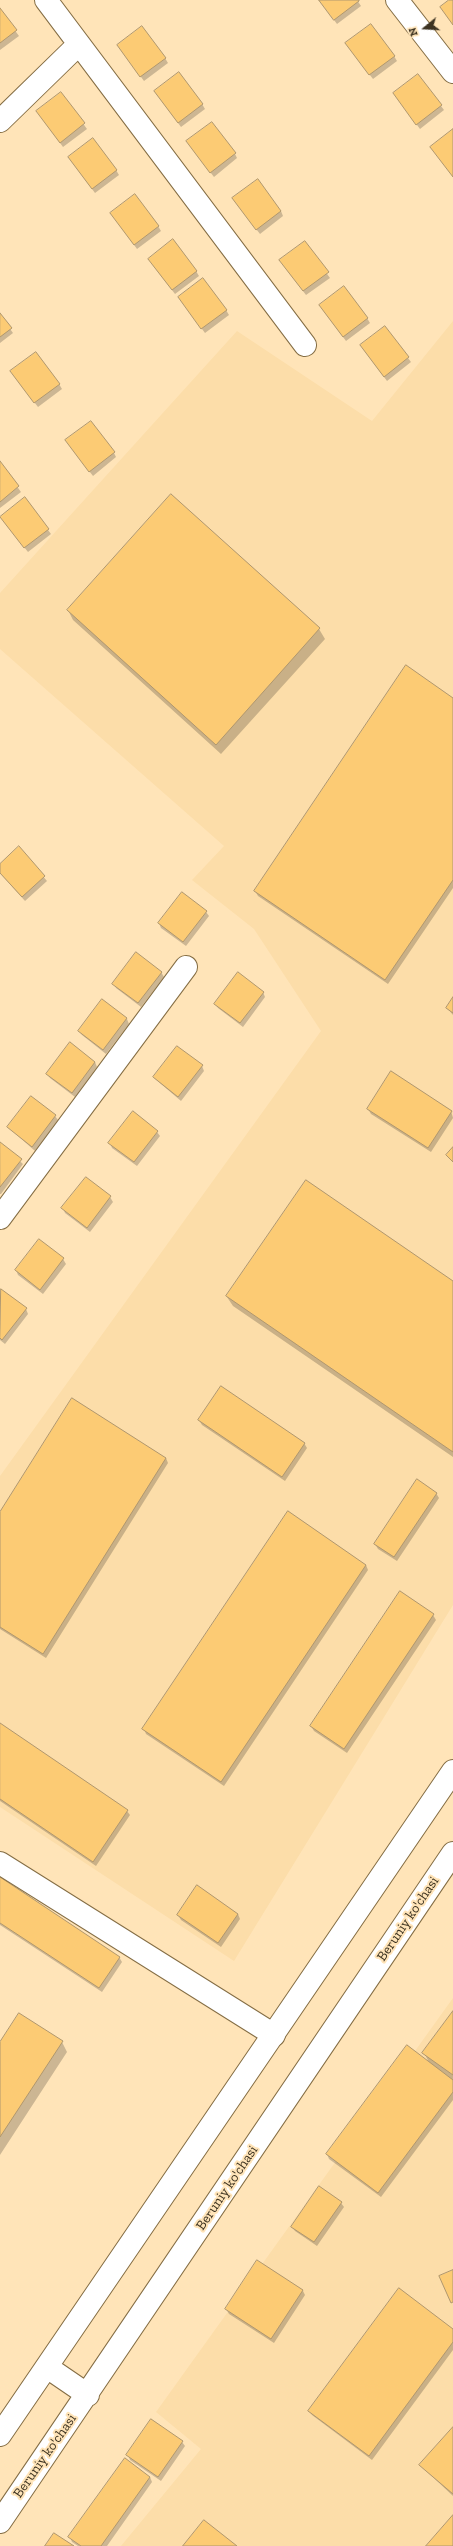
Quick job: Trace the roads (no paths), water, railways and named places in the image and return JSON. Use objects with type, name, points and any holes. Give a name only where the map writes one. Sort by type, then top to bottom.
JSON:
[{"type":"main road","points":[[46,0],[305,345]]},
{"type":"main road","points":[[396,0],[453,72]]},
{"type":"main road","points":[[0,121],[79,44]]},
{"type":"main road","points":[[0,1218],[186,967]]},
{"type":"main road","points":[[0,2435],[453,1771]]},
{"type":"main road","name":"Beruniy ko'chasi","points":[[0,2522],[88,2395],[453,1853]]},
{"type":"main road","points":[[0,1862],[274,2035]]},
{"type":"main road","points":[[47,2367],[88,2395]]}]
